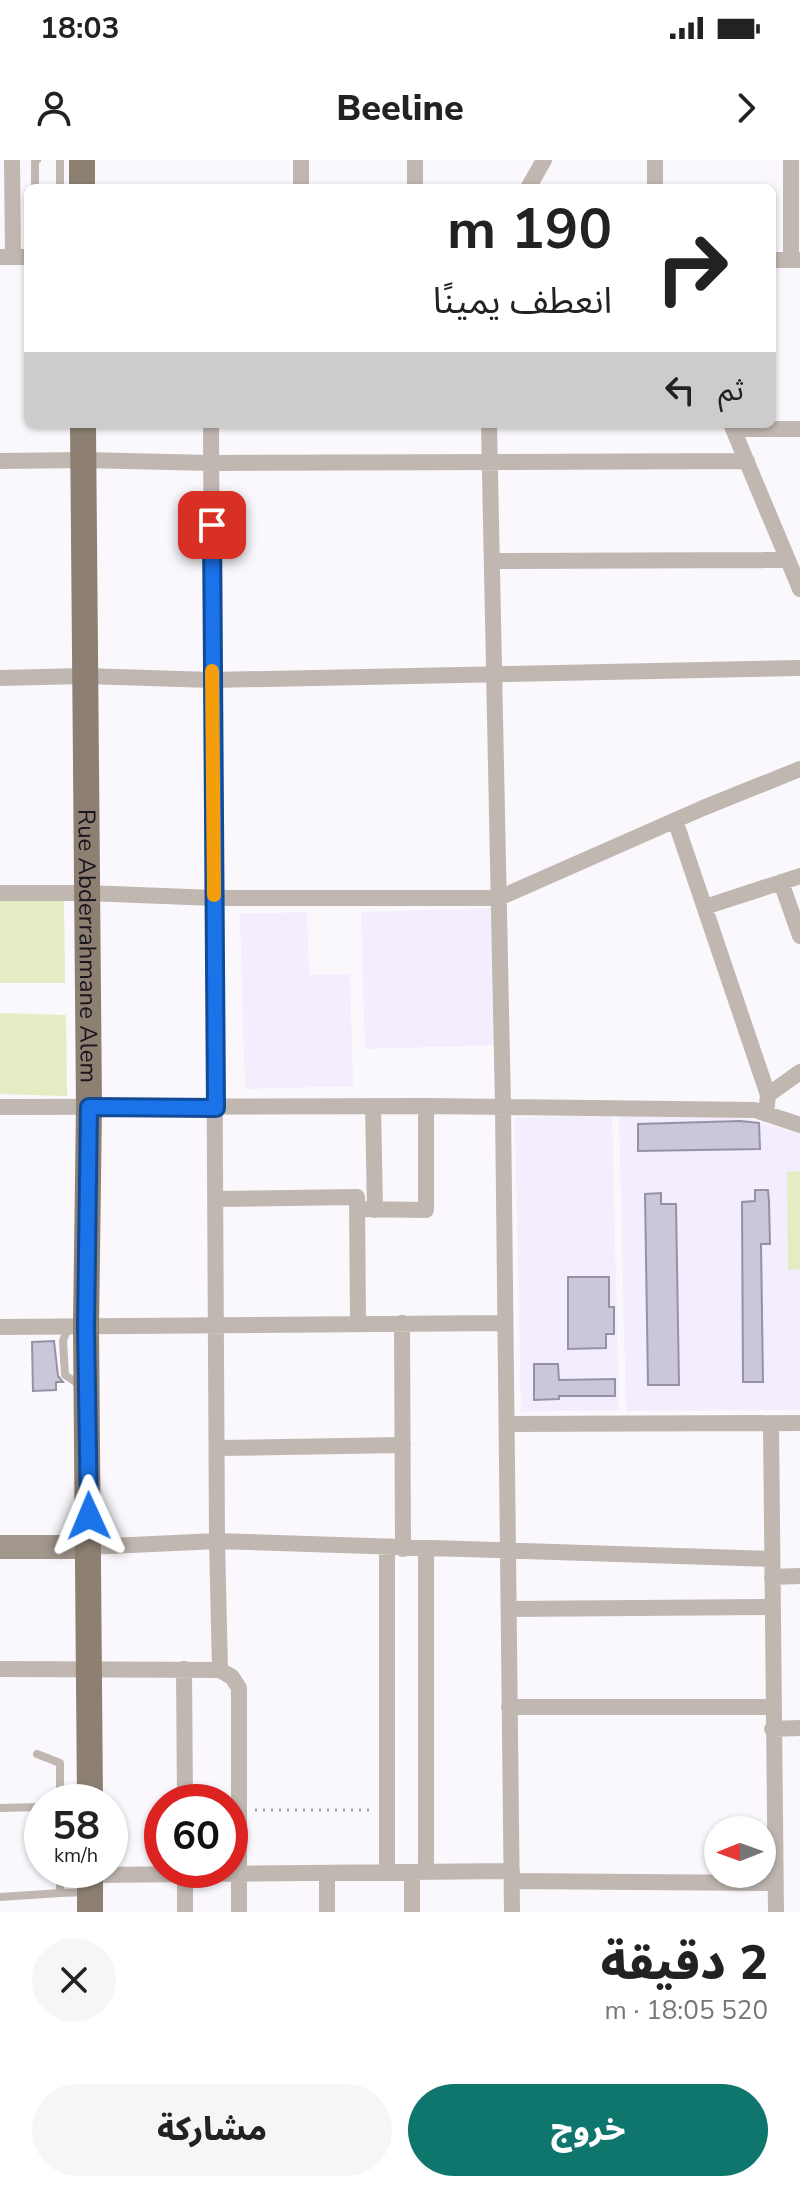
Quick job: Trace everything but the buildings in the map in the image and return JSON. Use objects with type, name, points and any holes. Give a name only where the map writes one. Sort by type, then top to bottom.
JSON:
[{"type":"main road","points":[[82,160],[82,184]]},
{"type":"main road","name":"Rue Abderrahmane Alem","points":[[83,428],[89,1107],[78,1327],[87,1390],[90,1784]]},
{"type":"main road","points":[[0,1547],[89,1547]]},
{"type":"street","points":[[12,160],[14,257]]},
{"type":"street","points":[[301,160],[301,184]]},
{"type":"street","points":[[415,160],[415,184]]},
{"type":"street","points":[[530,184],[544,160]]},
{"type":"street","points":[[655,160],[655,184]]},
{"type":"street","points":[[791,160],[795,260]]},
{"type":"street","points":[[211,428],[220,1670]]},
{"type":"street","points":[[489,428],[503,1107],[512,1912]]},
{"type":"street","points":[[733,428],[800,589]]},
{"type":"street","points":[[776,428],[800,429]]},
{"type":"street","points":[[0,461],[747,461]]},
{"type":"street","points":[[492,561],[788,560]]},
{"type":"street","points":[[0,678],[84,676],[212,680],[800,668]]},
{"type":"street","points":[[0,893],[214,898],[499,898],[800,769]]},
{"type":"street","points":[[675,820],[768,1095],[766,1114]]},
{"type":"street","points":[[705,907],[800,876]]},
{"type":"street","points":[[781,882],[800,936]]},
{"type":"street","points":[[768,1095],[800,1072]]},
{"type":"street","points":[[373,1106],[375,1210]]},
{"type":"street","points":[[0,1107],[426,1106],[755,1110],[800,1125]]},
{"type":"street","points":[[357,1209],[426,1210],[426,1106]]},
{"type":"street","points":[[216,1199],[357,1197],[358,1324]]},
{"type":"street","points":[[387,1872],[395,1549],[403,1445],[402,1323]]},
{"type":"street","points":[[0,1327],[505,1323]]},
{"type":"street","points":[[507,1424],[800,1423]]},
{"type":"street","points":[[771,1425],[773,1816]]},
{"type":"street","points":[[218,1448],[403,1445]]},
{"type":"street","points":[[89,1547],[217,1541],[395,1549],[508,1550],[772,1568],[800,1576]]},
{"type":"street","points":[[412,1912],[419,1872],[426,1549]]},
{"type":"street","points":[[509,1609],[772,1607]]},
{"type":"street","points":[[0,1669],[220,1670],[232,1677],[239,1688],[239,1784]]},
{"type":"street","points":[[184,1669],[185,1784]]},
{"type":"street","points":[[509,1707],[772,1707]]},
{"type":"street","points":[[772,1729],[800,1728]]},
{"type":"street","points":[[248,1874],[419,1872],[704,1881]]},
{"type":"street","points":[[327,1873],[327,1912]]},
{"type":"street","points":[[185,1888],[185,1912]]},
{"type":"street","points":[[239,1888],[239,1912]]},
{"type":"street","points":[[774,1888],[776,1912]]},
{"type":"lane","points":[[35,184],[37,160]]},
{"type":"lane","points":[[60,160],[60,184]]},
{"type":"lane","points":[[37,1754],[60,1763],[60,1784]]},
{"type":"lane","points":[[0,1808],[24,1807]]},
{"type":"lane","points":[[60,1888],[60,1893]]},
{"type":"lane","points":[[0,1897],[85,1888]]},
{"type":"path","points":[[248,1810],[387,1810]]},
{"type":"shaded area","points":[[493,908],[498,1045],[365,1049],[361,912]]},
{"type":"shaded area","points":[[307,912],[309,975],[350,974],[353,1086],[245,1089],[240,914]]},
{"type":"shaded area","points":[[612,1115],[619,1410],[521,1412],[515,1118]]},
{"type":"shaded area","points":[[619,1116],[739,1117],[800,1133],[800,1410],[626,1411]]},
{"type":"green space","points":[[0,898],[64,898],[65,983],[0,983]]},
{"type":"green space","points":[[0,1013],[66,1015],[67,1096],[0,1094]]},
{"type":"green space","points":[[800,1171],[800,1269],[788,1270],[787,1172]]},
{"type":"slow traffic","points":[[212,671],[214,895]]},
{"type":"route","points":[[89,1516],[86,1327],[89,1107],[216,1108],[212,525]]}]
